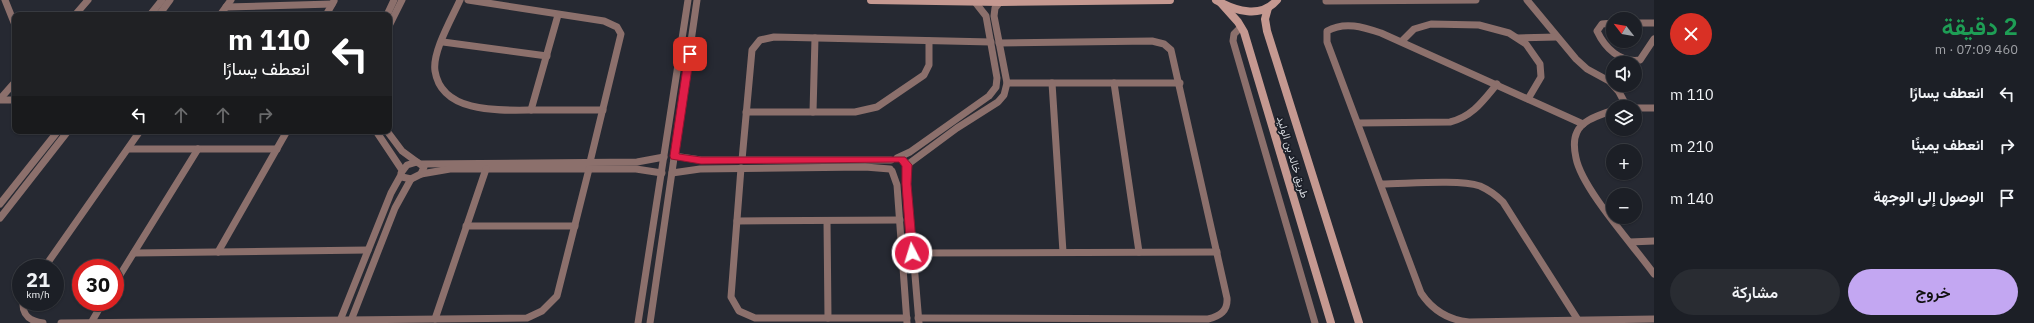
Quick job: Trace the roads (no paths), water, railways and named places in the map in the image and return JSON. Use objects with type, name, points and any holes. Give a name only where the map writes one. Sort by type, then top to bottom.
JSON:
[{"type":"street","points":[[5,0],[12,18]]},
{"type":"street","points":[[78,12],[88,0]]},
{"type":"street","points":[[152,12],[162,0]]},
{"type":"street","points":[[160,12],[170,0]]},
{"type":"street","points":[[222,12],[231,0]]},
{"type":"street","points":[[388,12],[394,0]]},
{"type":"street","points":[[392,20],[402,0]]},
{"type":"street","points":[[460,0],[435,62],[434,71],[436,79],[447,94],[461,102],[478,108],[603,110]]},
{"type":"street","points":[[61,323],[339,322],[435,319],[521,319],[530,317],[546,308],[557,296],[590,165],[620,38],[620,31],[609,23],[468,0]]},
{"type":"street","points":[[638,323],[688,0]]},
{"type":"street","points":[[650,323],[698,0]]},
{"type":"street","points":[[871,0],[975,2],[1170,0]]},
{"type":"street","points":[[1211,0],[1241,10],[1256,11],[1268,8],[1277,0]]},
{"type":"street","points":[[1326,1],[1476,0]]},
{"type":"street","points":[[1527,0],[1580,64],[1602,76],[1615,87],[1623,100]]},
{"type":"street","points":[[226,7],[333,2]]},
{"type":"street","points":[[328,12],[333,2]]},
{"type":"street","points":[[975,2],[986,16],[991,42],[997,80],[996,87],[992,94],[910,152],[888,163],[897,185],[907,320],[755,318],[742,314],[737,310],[733,306],[731,297],[752,50],[757,42],[774,37],[991,42]]},
{"type":"street","points":[[674,156],[694,160],[742,164],[866,167],[902,172],[957,128],[998,102],[1004,95],[1007,83],[994,16],[995,8],[1000,2]]},
{"type":"street","name":"طريق خالد بن الوليد","points":[[1219,2],[1241,27],[1331,323]]},
{"type":"street","name":"طريق خالد بن الوليد","points":[[1268,8],[1265,19],[1267,31],[1359,323]]},
{"type":"street","points":[[531,110],[558,15]]},
{"type":"street","points":[[1642,23],[1654,23]]},
{"type":"street","points":[[1402,42],[1414,29],[1431,24],[1489,26],[1518,38],[1535,54],[1542,71],[1541,77],[1528,99]]},
{"type":"street","points":[[1606,24],[1602,24],[1597,31],[1606,44]]},
{"type":"street","points":[[1583,124],[1402,42],[1367,29],[1348,25],[1332,28],[1327,32],[1327,42],[1421,294],[1426,302],[1435,311],[1458,321],[1469,322],[1654,319]]},
{"type":"street","points":[[1241,27],[1234,34],[1233,41],[1315,323]]},
{"type":"street","points":[[1518,38],[1557,37]]},
{"type":"street","points":[[814,112],[815,38]]},
{"type":"street","points":[[1608,48],[1611,52],[1620,58],[1632,61],[1640,60],[1654,39]]},
{"type":"street","points":[[746,112],[856,112],[877,107],[924,75],[928,65],[928,41]]},
{"type":"street","points":[[672,173],[693,169],[742,164],[894,159],[904,160],[907,167],[918,320],[1214,318],[1224,313],[1228,303],[1174,53],[1167,46],[1157,41],[999,43]]},
{"type":"street","points":[[443,42],[547,56]]},
{"type":"street","points":[[1007,83],[1180,84]]},
{"type":"street","points":[[1052,83],[1063,252]]},
{"type":"street","points":[[1114,83],[1138,252]]},
{"type":"street","points":[[1358,123],[1450,122],[1464,119],[1473,113],[1496,84]]},
{"type":"street","points":[[12,85],[3,93],[0,99],[12,100]]},
{"type":"street","points":[[1642,108],[1654,108]]},
{"type":"street","points":[[1606,113],[1592,118],[1583,124],[1578,131],[1573,147],[1577,166],[1591,190],[1654,274]]},
{"type":"street","points":[[0,204],[56,134]]},
{"type":"street","points":[[0,218],[66,134]]},
{"type":"street","points":[[50,259],[138,134]]},
{"type":"street","points":[[218,252],[285,134]]},
{"type":"street","points":[[378,134],[404,178],[411,179]]},
{"type":"street","points":[[389,134],[402,151],[419,163],[424,170],[421,174]]},
{"type":"street","points":[[124,269],[198,148]]},
{"type":"street","points":[[128,149],[277,149]]},
{"type":"street","points":[[350,321],[395,208],[411,179],[421,174],[443,170],[642,162],[664,157]]},
{"type":"street","points":[[339,322],[391,194],[401,172],[410,164],[590,165],[662,173]]},
{"type":"street","points":[[435,319],[486,169]]},
{"type":"street","points":[[20,179],[30,178]]},
{"type":"street","points":[[1381,184],[1463,183],[1472,184],[1489,190],[1503,202],[1578,320]]},
{"type":"street","points":[[737,221],[900,220]]},
{"type":"street","points":[[827,221],[828,318]]},
{"type":"street","points":[[654,224],[664,224]]},
{"type":"street","points":[[466,226],[575,226]]},
{"type":"street","points":[[1630,242],[1654,241]]},
{"type":"street","points":[[134,253],[368,250]]},
{"type":"street","points":[[912,253],[1217,252]]},
{"type":"street","points":[[23,311],[25,316],[30,320],[43,323]]},
{"type":"street","points":[[90,323],[97,311]]}]
